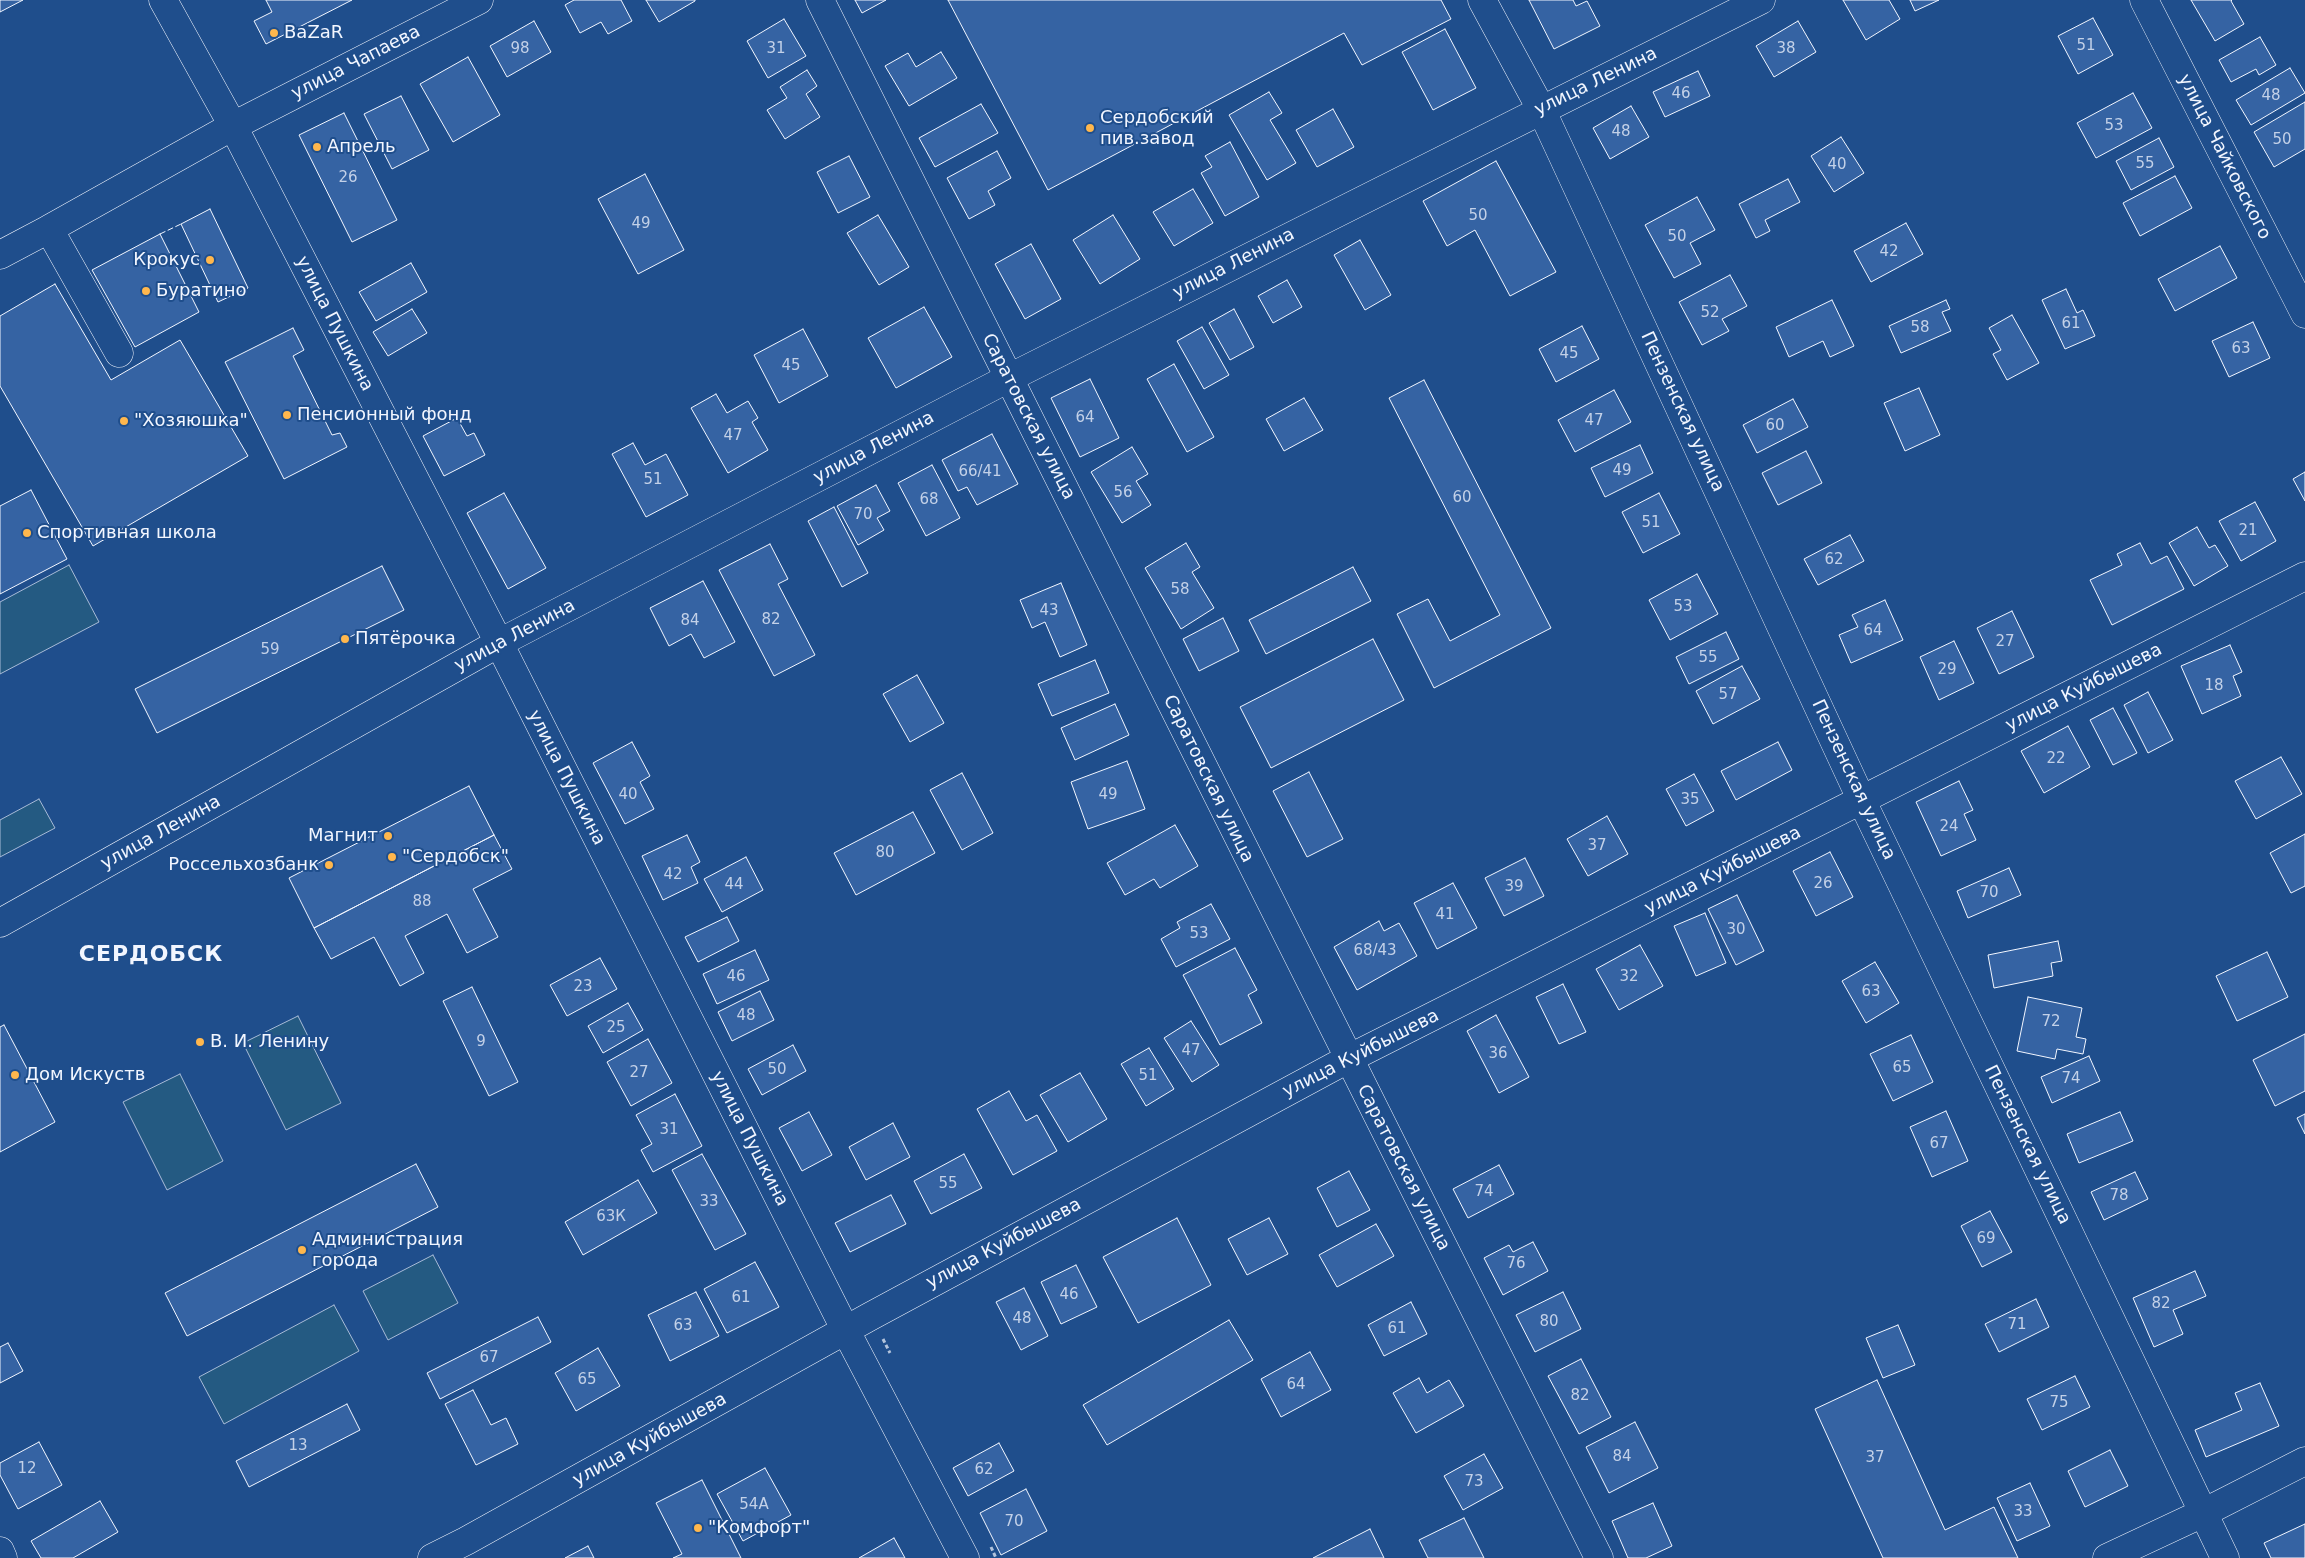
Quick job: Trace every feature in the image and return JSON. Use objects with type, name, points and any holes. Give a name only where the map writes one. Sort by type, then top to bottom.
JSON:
[{"type":"street","name":"улица Пушкина","points":[[163,0],[233,126],[499,643],[846,1331],[965,1558]]},
{"type":"street","name":"улица Чапаева","points":[[0,255],[233,126],[479,0]]},
{"type":"street","name":"Саратовская улица","points":[[820,0],[1598,1558]]},
{"type":"street","name":"Пензенская улица","points":[[1482,0],[1541,109],[1862,801],[2225,1558]]},
{"type":"street","name":"улица Ленина","points":[[0,923],[499,643],[1009,378],[1761,0]]},
{"type":"street","name":"улица Чайковского","points":[[2144,0],[2305,314]]},
{"type":"street","points":[[49,229],[119,353]]},
{"type":"street","name":"улица Куйбышева","points":[[432,1558],[471,1550],[846,1331],[1348,1059],[2305,576]]},
{"type":"street","points":[[2107,1558],[2203,1513],[2305,1460]]},
{"type":"street","points":[[0,1551],[3,1558]]},
{"type":"shaded area","points":[[69,565],[99,622],[0,674],[0,602]]},
{"type":"shaded area","points":[[39,799],[55,828],[0,857],[0,820]]},
{"type":"shaded area","points":[[298,1016],[341,1103],[286,1130],[243,1043]]},
{"type":"shaded area","points":[[180,1074],[223,1161],[167,1190],[123,1102]]},
{"type":"shaded area","points":[[433,1255],[458,1303],[388,1340],[363,1291]]},
{"type":"shaded area","points":[[334,1305],[359,1351],[224,1424],[199,1377]]},
{"type":"building","points":[[0,0],[23,0],[0,12]]},
{"type":"building","name":"BaZaR","points":[[266,0],[352,0],[266,44],[254,21],[272,12]]},
{"type":"building","points":[[574,0],[621,0],[632,21],[608,34],[601,22],[580,33],[565,5]]},
{"type":"building","points":[[646,0],[695,0],[695,1],[659,22]]},
{"type":"building","points":[[855,0],[886,0],[862,13]]},
{"type":"building","name":"Сердобский пив.завод","points":[[948,0],[1441,0],[1451,19],[1362,65],[1344,33],[1048,190]]},
{"type":"building","points":[[1529,0],[1573,0],[1576,6],[1587,1],[1600,26],[1554,49]]},
{"type":"building","points":[[1843,0],[1889,0],[1900,19],[1866,40]]},
{"type":"building","points":[[1910,0],[1939,0],[1915,11]]},
{"type":"building","points":[[2191,0],[2232,0],[2244,24],[2215,41]]},
{"type":"building","points":[[2093,18],[2113,55],[2078,74],[2058,36]]},
{"type":"building","points":[[784,19],[806,56],[768,78],[747,41]]},
{"type":"building","points":[[534,21],[551,52],[507,77],[490,46]]},
{"type":"building","points":[[1798,21],[1816,52],[1774,77],[1756,46]]},
{"type":"building","points":[[1445,29],[1476,88],[1433,110],[1402,52]]},
{"type":"building","points":[[2260,37],[2276,65],[2259,75],[2256,69],[2231,82],[2219,60]]},
{"type":"building","points":[[941,52],[957,78],[909,106],[885,66],[908,53],[916,67]]},
{"type":"building","points":[[468,57],[500,115],[453,142],[420,84]]},
{"type":"building","points":[[2290,68],[2305,93],[2251,125],[2236,100]]},
{"type":"building","points":[[807,70],[817,86],[806,94],[820,117],[785,139],[767,110],[787,98],[780,87]]},
{"type":"building","points":[[1698,71],[1710,96],[1665,117],[1653,92]]},
{"type":"building","points":[[1269,92],[1282,113],[1270,120],[1296,163],[1267,180],[1229,115]]},
{"type":"building","points":[[2133,93],[2152,128],[2096,158],[2077,123]]},
{"type":"building","points":[[401,96],[429,150],[392,169],[364,114]]},
{"type":"building","points":[[2305,102],[2305,149],[2274,167],[2254,132]]},
{"type":"building","points":[[981,104],[998,133],[935,167],[919,138]]},
{"type":"building","points":[[1631,106],[1649,137],[1610,159],[1593,128]]},
{"type":"building","points":[[1333,109],[1354,147],[1317,167],[1296,130]]},
{"type":"building","points":[[344,113],[397,220],[352,242],[299,135]]},
{"type":"building","points":[[1841,137],[1864,173],[1834,192],[1811,156]]},
{"type":"building","points":[[2159,138],[2174,167],[2131,190],[2116,161]]},
{"type":"building","points":[[1230,142],[1259,197],[1225,216],[1201,173],[1212,167],[1205,156]]},
{"type":"building","points":[[997,151],[1011,178],[988,191],[995,205],[969,219],[947,178]]},
{"type":"building","points":[[849,156],[870,197],[838,213],[817,172]]},
{"type":"building","points":[[1496,161],[1556,272],[1510,296],[1475,230],[1447,246],[1423,201]]},
{"type":"building","points":[[645,174],[684,250],[638,274],[598,199]]},
{"type":"building","points":[[2175,176],[2192,208],[2140,236],[2123,203]]},
{"type":"building","points":[[1788,179],[1800,202],[1765,220],[1770,231],[1756,238],[1739,204]]},
{"type":"building","points":[[1193,189],[1213,223],[1174,246],[1153,212]]},
{"type":"building","points":[[1697,197],[1715,230],[1690,243],[1701,264],[1674,278],[1645,225]]},
{"type":"building","points":[[210,209],[248,288],[218,302],[181,224]]},
{"type":"building","points":[[878,215],[909,267],[879,285],[847,233]]},
{"type":"building","points":[[1113,215],[1140,259],[1100,284],[1073,240]]},
{"type":"building","points":[[1906,223],[1923,254],[1871,282],[1854,251]]},
{"type":"building","name":"Буратино","points":[[160,234],[199,312],[135,347],[92,270]]},
{"type":"building","points":[[1360,240],[1391,295],[1365,310],[1334,255]]},
{"type":"building","points":[[1031,244],[1061,299],[1025,319],[995,264]]},
{"type":"building","points":[[2220,246],[2237,278],[2175,311],[2158,279]]},
{"type":"building","points":[[411,263],[427,292],[376,321],[359,292]]},
{"type":"building","points":[[1730,275],[1747,306],[1722,319],[1729,331],[1702,345],[1679,302]]},
{"type":"building","points":[[1287,280],[1302,307],[1273,323],[1258,296]]},
{"type":"building","name":"\"Хозяюшка\"","points":[[55,284],[111,380],[180,340],[248,456],[93,546],[0,386],[0,316]]},
{"type":"building","points":[[2066,289],[2077,313],[2083,310],[2095,336],[2065,349],[2042,300]]},
{"type":"building","points":[[1832,300],[1854,346],[1830,357],[1823,341],[1789,357],[1776,327]]},
{"type":"building","points":[[1946,300],[1950,309],[1942,312],[1951,331],[1901,353],[1889,326]]},
{"type":"building","points":[[924,307],[952,357],[896,388],[868,338]]},
{"type":"building","points":[[412,309],[427,333],[388,356],[373,332]]},
{"type":"building","points":[[1234,309],[1254,347],[1230,360],[1209,323]]},
{"type":"building","points":[[2012,315],[2039,363],[2007,380],[1993,354],[2001,350],[1989,328]]},
{"type":"building","points":[[2253,322],[2270,358],[2229,377],[2212,341]]},
{"type":"building","points":[[1582,326],[1599,359],[1556,382],[1539,349]]},
{"type":"building","points":[[1202,327],[1229,375],[1204,389],[1177,341]]},
{"type":"building","name":"Пенсионный фонд","points":[[293,328],[304,350],[293,356],[332,435],[340,433],[347,447],[284,479],[225,362]]},
{"type":"building","points":[[803,329],[828,376],[779,403],[754,355]]},
{"type":"building","points":[[1174,364],[1214,437],[1187,452],[1147,379]]},
{"type":"building","points":[[1090,379],[1119,438],[1080,457],[1051,398]]},
{"type":"building","points":[[1424,380],[1551,628],[1434,688],[1397,614],[1428,599],[1450,641],[1500,615],[1389,398]]},
{"type":"building","points":[[1919,388],[1940,435],[1905,451],[1884,403]]},
{"type":"building","points":[[1614,390],[1631,422],[1575,452],[1558,420]]},
{"type":"building","points":[[716,394],[727,413],[748,401],[758,418],[752,422],[768,450],[728,473],[691,408]]},
{"type":"building","points":[[1304,398],[1323,430],[1284,451],[1266,419]]},
{"type":"building","points":[[1793,399],[1808,427],[1757,453],[1743,425]]},
{"type":"building","points":[[457,418],[467,436],[474,433],[485,455],[444,476],[423,436]]},
{"type":"building","points":[[992,434],[1018,484],[977,505],[967,487],[958,491],[942,460]]},
{"type":"building","points":[[633,443],[645,465],[666,454],[688,495],[646,517],[612,454]]},
{"type":"building","points":[[1640,445],[1653,473],[1605,497],[1591,468]]},
{"type":"building","points":[[1132,447],[1148,474],[1136,481],[1151,505],[1122,523],[1091,472]]},
{"type":"building","points":[[1806,451],[1822,483],[1778,505],[1762,473]]},
{"type":"building","points":[[932,465],[960,518],[926,536],[898,483]]},
{"type":"building","points":[[2305,472],[2305,501],[2293,479]]},
{"type":"building","points":[[876,485],[890,511],[877,518],[884,530],[858,545],[837,506]]},
{"type":"building","name":"Спортивная школа","points":[[31,490],[67,559],[0,594],[0,506]]},
{"type":"building","points":[[504,493],[546,568],[508,589],[467,513]]},
{"type":"building","points":[[1659,493],[1680,534],[1643,553],[1622,512]]},
{"type":"building","points":[[2255,502],[2276,541],[2241,561],[2219,521]]},
{"type":"building","points":[[834,507],[868,573],[842,587],[808,521]]},
{"type":"building","points":[[2197,527],[2209,548],[2215,545],[2228,566],[2194,586],[2169,543]]},
{"type":"building","points":[[1850,535],[1864,561],[1818,585],[1804,559]]},
{"type":"building","points":[[1186,543],[1200,567],[1192,572],[1214,608],[1181,629],[1145,568]]},
{"type":"building","points":[[2140,543],[2151,564],[2167,556],[2184,589],[2112,625],[2090,580],[2122,565],[2117,554]]},
{"type":"building","points":[[770,544],[788,579],[778,584],[815,655],[774,676],[719,570]]},
{"type":"building","points":[[382,566],[404,610],[157,733],[135,689]]},
{"type":"building","points":[[1353,567],[1371,601],[1266,654],[1249,620]]},
{"type":"building","points":[[1697,574],[1718,614],[1670,640],[1649,600]]},
{"type":"building","points":[[703,581],[735,642],[704,658],[691,634],[669,646],[650,608]]},
{"type":"building","points":[[1061,583],[1087,645],[1060,657],[1045,622],[1032,628],[1020,600]]},
{"type":"building","points":[[1885,600],[1903,640],[1851,663],[1839,635],[1858,627],[1852,615]]},
{"type":"building","points":[[2012,611],[2034,657],[1999,674],[1977,628]]},
{"type":"building","points":[[1223,618],[1239,651],[1199,671],[1183,639]]},
{"type":"building","points":[[1726,632],[1739,659],[1689,684],[1676,657]]},
{"type":"building","points":[[1373,639],[1404,700],[1271,768],[1240,707]]},
{"type":"building","points":[[1954,641],[1974,683],[1939,700],[1920,657]]},
{"type":"building","points":[[2230,645],[2242,672],[2233,676],[2241,696],[2202,714],[2181,666]]},
{"type":"building","points":[[1095,660],[1109,693],[1052,716],[1038,684]]},
{"type":"building","points":[[1742,666],[1760,699],[1713,724],[1696,691]]},
{"type":"building","points":[[917,675],[944,723],[910,742],[883,694]]},
{"type":"building","points":[[2148,692],[2173,740],[2148,753],[2124,705]]},
{"type":"building","points":[[1115,704],[1129,735],[1075,760],[1061,728]]},
{"type":"building","points":[[2113,708],[2137,753],[2113,765],[2090,720]]},
{"type":"building","points":[[2068,726],[2090,767],[2044,793],[2021,751]]},
{"type":"building","points":[[632,742],[650,776],[640,782],[654,809],[625,824],[593,763]]},
{"type":"building","points":[[1778,742],[1792,770],[1736,800],[1721,771]]},
{"type":"building","points":[[2281,757],[2302,794],[2256,819],[2235,781]]},
{"type":"building","points":[[1127,761],[1145,809],[1088,829],[1071,782]]},
{"type":"building","points":[[1309,772],[1343,839],[1307,857],[1273,791]]},
{"type":"building","points":[[962,773],[993,833],[962,850],[930,790]]},
{"type":"building","points":[[1694,774],[1714,811],[1686,826],[1666,789]]},
{"type":"building","points":[[1959,781],[1973,810],[1964,814],[1976,840],[1941,856],[1916,802]]},
{"type":"building","name":"\"Сердобск\"","points":[[469,786],[494,835],[314,928],[289,878]]},
{"type":"building","points":[[913,812],[935,853],[856,895],[834,853]]},
{"type":"building","points":[[1607,816],[1628,854],[1588,876],[1567,839]]},
{"type":"building","points":[[1175,825],[1198,866],[1160,888],[1154,879],[1125,895],[1107,863]]},
{"type":"building","points":[[2305,834],[2305,886],[2291,893],[2270,853]]},
{"type":"building","points":[[494,835],[512,869],[473,889],[498,937],[467,953],[447,914],[405,936],[424,973],[400,986],[374,937],[331,959],[314,928]]},
{"type":"building","points":[[687,835],[700,862],[691,867],[698,883],[663,900],[642,856]]},
{"type":"building","points":[[1830,852],[1853,897],[1816,916],[1793,871]]},
{"type":"building","points":[[746,857],[763,890],[722,912],[704,879]]},
{"type":"building","points":[[1525,858],[1544,896],[1504,916],[1485,878]]},
{"type":"building","points":[[2009,868],[2021,895],[1968,918],[1957,891]]},
{"type":"building","points":[[1453,883],[1477,928],[1437,949],[1414,903]]},
{"type":"building","points":[[1737,895],[1764,951],[1736,965],[1708,909]]},
{"type":"building","points":[[1211,904],[1230,939],[1176,967],[1161,939],[1180,928],[1177,922]]},
{"type":"building","points":[[1705,913],[1726,963],[1696,976],[1674,926]]},
{"type":"building","points":[[727,917],[739,941],[698,962],[685,937]]},
{"type":"building","points":[[1379,921],[1384,931],[1399,923],[1417,956],[1357,990],[1334,947]]},
{"type":"building","points":[[2058,941],[2062,961],[2051,963],[2053,976],[1994,988],[1988,955]]},
{"type":"building","points":[[1640,945],[1663,986],[1619,1010],[1596,969]]},
{"type":"building","points":[[1235,948],[1257,990],[1248,995],[1262,1023],[1220,1045],[1183,975]]},
{"type":"building","points":[[755,950],[769,980],[717,1004],[703,974]]},
{"type":"building","points":[[2267,952],[2288,997],[2237,1021],[2216,976]]},
{"type":"building","points":[[600,958],[617,989],[567,1016],[550,985]]},
{"type":"building","points":[[1875,962],[1899,1003],[1866,1023],[1842,981]]},
{"type":"building","points":[[1563,984],[1586,1032],[1559,1044],[1536,997]]},
{"type":"building","points":[[472,987],[518,1082],[489,1096],[443,1001]]},
{"type":"building","points":[[760,991],[774,1020],[732,1041],[718,1012]]},
{"type":"building","points":[[2028,997],[2082,1008],[2076,1037],[2086,1039],[2083,1054],[2057,1049],[2055,1059],[2017,1051]]},
{"type":"building","points":[[628,1003],[643,1030],[603,1053],[588,1026]]},
{"type":"building","points":[[1496,1015],[1529,1077],[1499,1093],[1467,1031]]},
{"type":"building","points":[[1191,1021],[1219,1065],[1192,1082],[1164,1038]]},
{"type":"building","name":"Дом Искуств","points":[[4,1025],[55,1122],[0,1152],[0,1027]]},
{"type":"building","points":[[2305,1034],[2305,1091],[2275,1106],[2253,1060]]},
{"type":"building","points":[[1911,1035],[1933,1082],[1893,1101],[1870,1054]]},
{"type":"building","points":[[648,1039],[672,1083],[631,1106],[607,1062]]},
{"type":"building","points":[[793,1045],[806,1071],[762,1095],[748,1069]]},
{"type":"building","points":[[1149,1048],[1174,1089],[1146,1106],[1121,1064]]},
{"type":"building","points":[[2089,1056],[2100,1081],[2052,1103],[2041,1077]]},
{"type":"building","points":[[1080,1073],[1107,1119],[1068,1142],[1040,1095]]},
{"type":"building","points":[[1009,1091],[1026,1121],[1037,1115],[1057,1151],[1013,1175],[977,1109]]},
{"type":"building","points":[[675,1094],[702,1146],[653,1172],[641,1150],[652,1144],[636,1115]]},
{"type":"building","points":[[1946,1111],[1968,1161],[1932,1177],[1910,1127]]},
{"type":"building","points":[[809,1112],[832,1155],[802,1171],[779,1128]]},
{"type":"building","points":[[2120,1112],[2133,1141],[2079,1163],[2067,1134]]},
{"type":"building","points":[[2305,1114],[2305,1134],[2297,1118]]},
{"type":"building","points":[[893,1123],[910,1157],[866,1180],[849,1147]]},
{"type":"building","points":[[702,1154],[746,1234],[715,1250],[672,1170]]},
{"type":"building","points":[[964,1154],[982,1188],[931,1214],[914,1181]]},
{"type":"building","name":"Администрация города","points":[[416,1164],[438,1207],[187,1336],[165,1293]]},
{"type":"building","points":[[1499,1165],[1514,1194],[1468,1218],[1453,1189]]},
{"type":"building","points":[[1349,1171],[1370,1210],[1337,1227],[1317,1188]]},
{"type":"building","points":[[2135,1172],[2148,1199],[2104,1220],[2091,1192]]},
{"type":"building","points":[[638,1180],[657,1213],[583,1255],[565,1222]]},
{"type":"building","points":[[891,1195],[906,1224],[850,1252],[835,1223]]},
{"type":"building","points":[[1990,1211],[2012,1252],[1982,1267],[1961,1226]]},
{"type":"building","points":[[1177,1218],[1211,1285],[1138,1323],[1103,1257]]},
{"type":"building","points":[[1269,1218],[1288,1254],[1247,1275],[1228,1239]]},
{"type":"building","points":[[1376,1224],[1394,1256],[1337,1287],[1319,1255]]},
{"type":"building","points":[[1533,1242],[1548,1271],[1503,1295],[1484,1258],[1509,1245],[1513,1252]]},
{"type":"building","points":[[755,1262],[779,1307],[727,1333],[704,1289]]},
{"type":"building","points":[[1076,1265],[1097,1307],[1061,1324],[1041,1282]]},
{"type":"building","points":[[2195,1271],[2206,1296],[2173,1310],[2183,1334],[2154,1347],[2133,1298]]},
{"type":"building","points":[[1024,1288],[1048,1336],[1021,1350],[996,1302]]},
{"type":"building","points":[[696,1292],[719,1336],[670,1361],[648,1315]]},
{"type":"building","points":[[1563,1292],[1581,1329],[1535,1352],[1516,1315]]},
{"type":"building","points":[[2036,1299],[2049,1327],[1999,1352],[1985,1324]]},
{"type":"building","points":[[1411,1302],[1427,1334],[1384,1356],[1368,1325]]},
{"type":"building","points":[[538,1317],[551,1342],[440,1399],[427,1373]]},
{"type":"building","points":[[1229,1320],[1253,1360],[1107,1445],[1083,1405]]},
{"type":"building","points":[[1898,1325],[1915,1365],[1883,1378],[1866,1338]]},
{"type":"building","points":[[8,1343],[23,1371],[0,1383],[0,1347]]},
{"type":"building","points":[[598,1348],[620,1386],[576,1411],[555,1373]]},
{"type":"building","points":[[1310,1352],[1331,1390],[1281,1417],[1261,1379]]},
{"type":"building","points":[[1581,1359],[1611,1417],[1579,1434],[1548,1376]]},
{"type":"building","points":[[2075,1376],[2090,1407],[2042,1430],[2027,1399]]},
{"type":"building","points":[[1419,1378],[1427,1393],[1449,1380],[1464,1406],[1416,1433],[1393,1393]]},
{"type":"building","points":[[1877,1380],[1945,1530],[1994,1507],[2018,1558],[1883,1558],[1815,1409]]},
{"type":"building","points":[[2260,1383],[2279,1426],[2206,1457],[2195,1430],[2242,1410],[2235,1393]]},
{"type":"building","points":[[473,1390],[491,1425],[506,1418],[518,1444],[476,1465],[445,1404]]},
{"type":"building","points":[[347,1404],[360,1430],[249,1487],[236,1461]]},
{"type":"building","points":[[1635,1422],[1658,1468],[1609,1493],[1586,1447]]},
{"type":"building","points":[[39,1442],[62,1485],[18,1509],[0,1475],[0,1463]]},
{"type":"building","points":[[999,1443],[1014,1471],[968,1496],[953,1468]]},
{"type":"building","points":[[2110,1450],[2128,1486],[2085,1507],[2068,1471]]},
{"type":"building","points":[[1484,1454],[1503,1488],[1463,1510],[1444,1476]]},
{"type":"building","points":[[765,1468],[791,1515],[743,1541],[717,1494]]},
{"type":"building","name":"\"Комфорт\"","points":[[702,1480],[741,1558],[673,1558],[682,1554],[656,1503]]},
{"type":"building","points":[[2030,1483],[2050,1526],[2017,1541],[1997,1498]]},
{"type":"building","points":[[1026,1489],[1047,1531],[1001,1555],[980,1513]]},
{"type":"building","points":[[100,1501],[118,1532],[73,1558],[41,1558],[31,1541]]},
{"type":"building","points":[[1653,1503],[1672,1546],[1646,1558],[1628,1558],[1612,1521]]},
{"type":"building","points":[[1464,1518],[1484,1558],[1428,1558],[1419,1540]]},
{"type":"building","points":[[2305,1524],[2305,1558],[2271,1558],[2264,1543]]},
{"type":"building","points":[[1370,1529],[1384,1558],[1313,1558]]},
{"type":"building","points":[[894,1538],[905,1558],[859,1558]]},
{"type":"building","points":[[588,1546],[594,1558],[565,1558]]},
{"type":"fence","points":[[160,234],[181,224]]},
{"type":"place","name":"BaZaR","points":[[274,33]]},
{"type":"place","name":"Сердобский пив.завод","points":[[1090,128]]},
{"type":"place","name":"Апрель","points":[[317,147]]},
{"type":"place","name":"Крокус","points":[[210,260]]},
{"type":"place","name":"Буратино","points":[[146,291]]},
{"type":"place","name":"Пенсионный фонд","points":[[287,415]]},
{"type":"place","name":"\"Хозяюшка\"","points":[[124,421]]},
{"type":"place","name":"Спортивная школа","points":[[27,533]]},
{"type":"place","name":"Пятёрочка","points":[[345,639]]},
{"type":"place","name":"Магнит","points":[[388,836]]},
{"type":"place","name":"\"Сердобск\"","points":[[392,857]]},
{"type":"place","name":"Россельхозбанк","points":[[329,865]]},
{"type":"place","name":"В. И. Ленину","points":[[200,1042]]},
{"type":"place","name":"Дом Искуств","points":[[15,1075]]},
{"type":"place","name":"Администрация города","points":[[302,1250]]},
{"type":"place","name":"\"Комфорт\"","points":[[698,1528]]},
{"type":"district","name":"СЕРДОБСК","points":[[151,955]]}]
